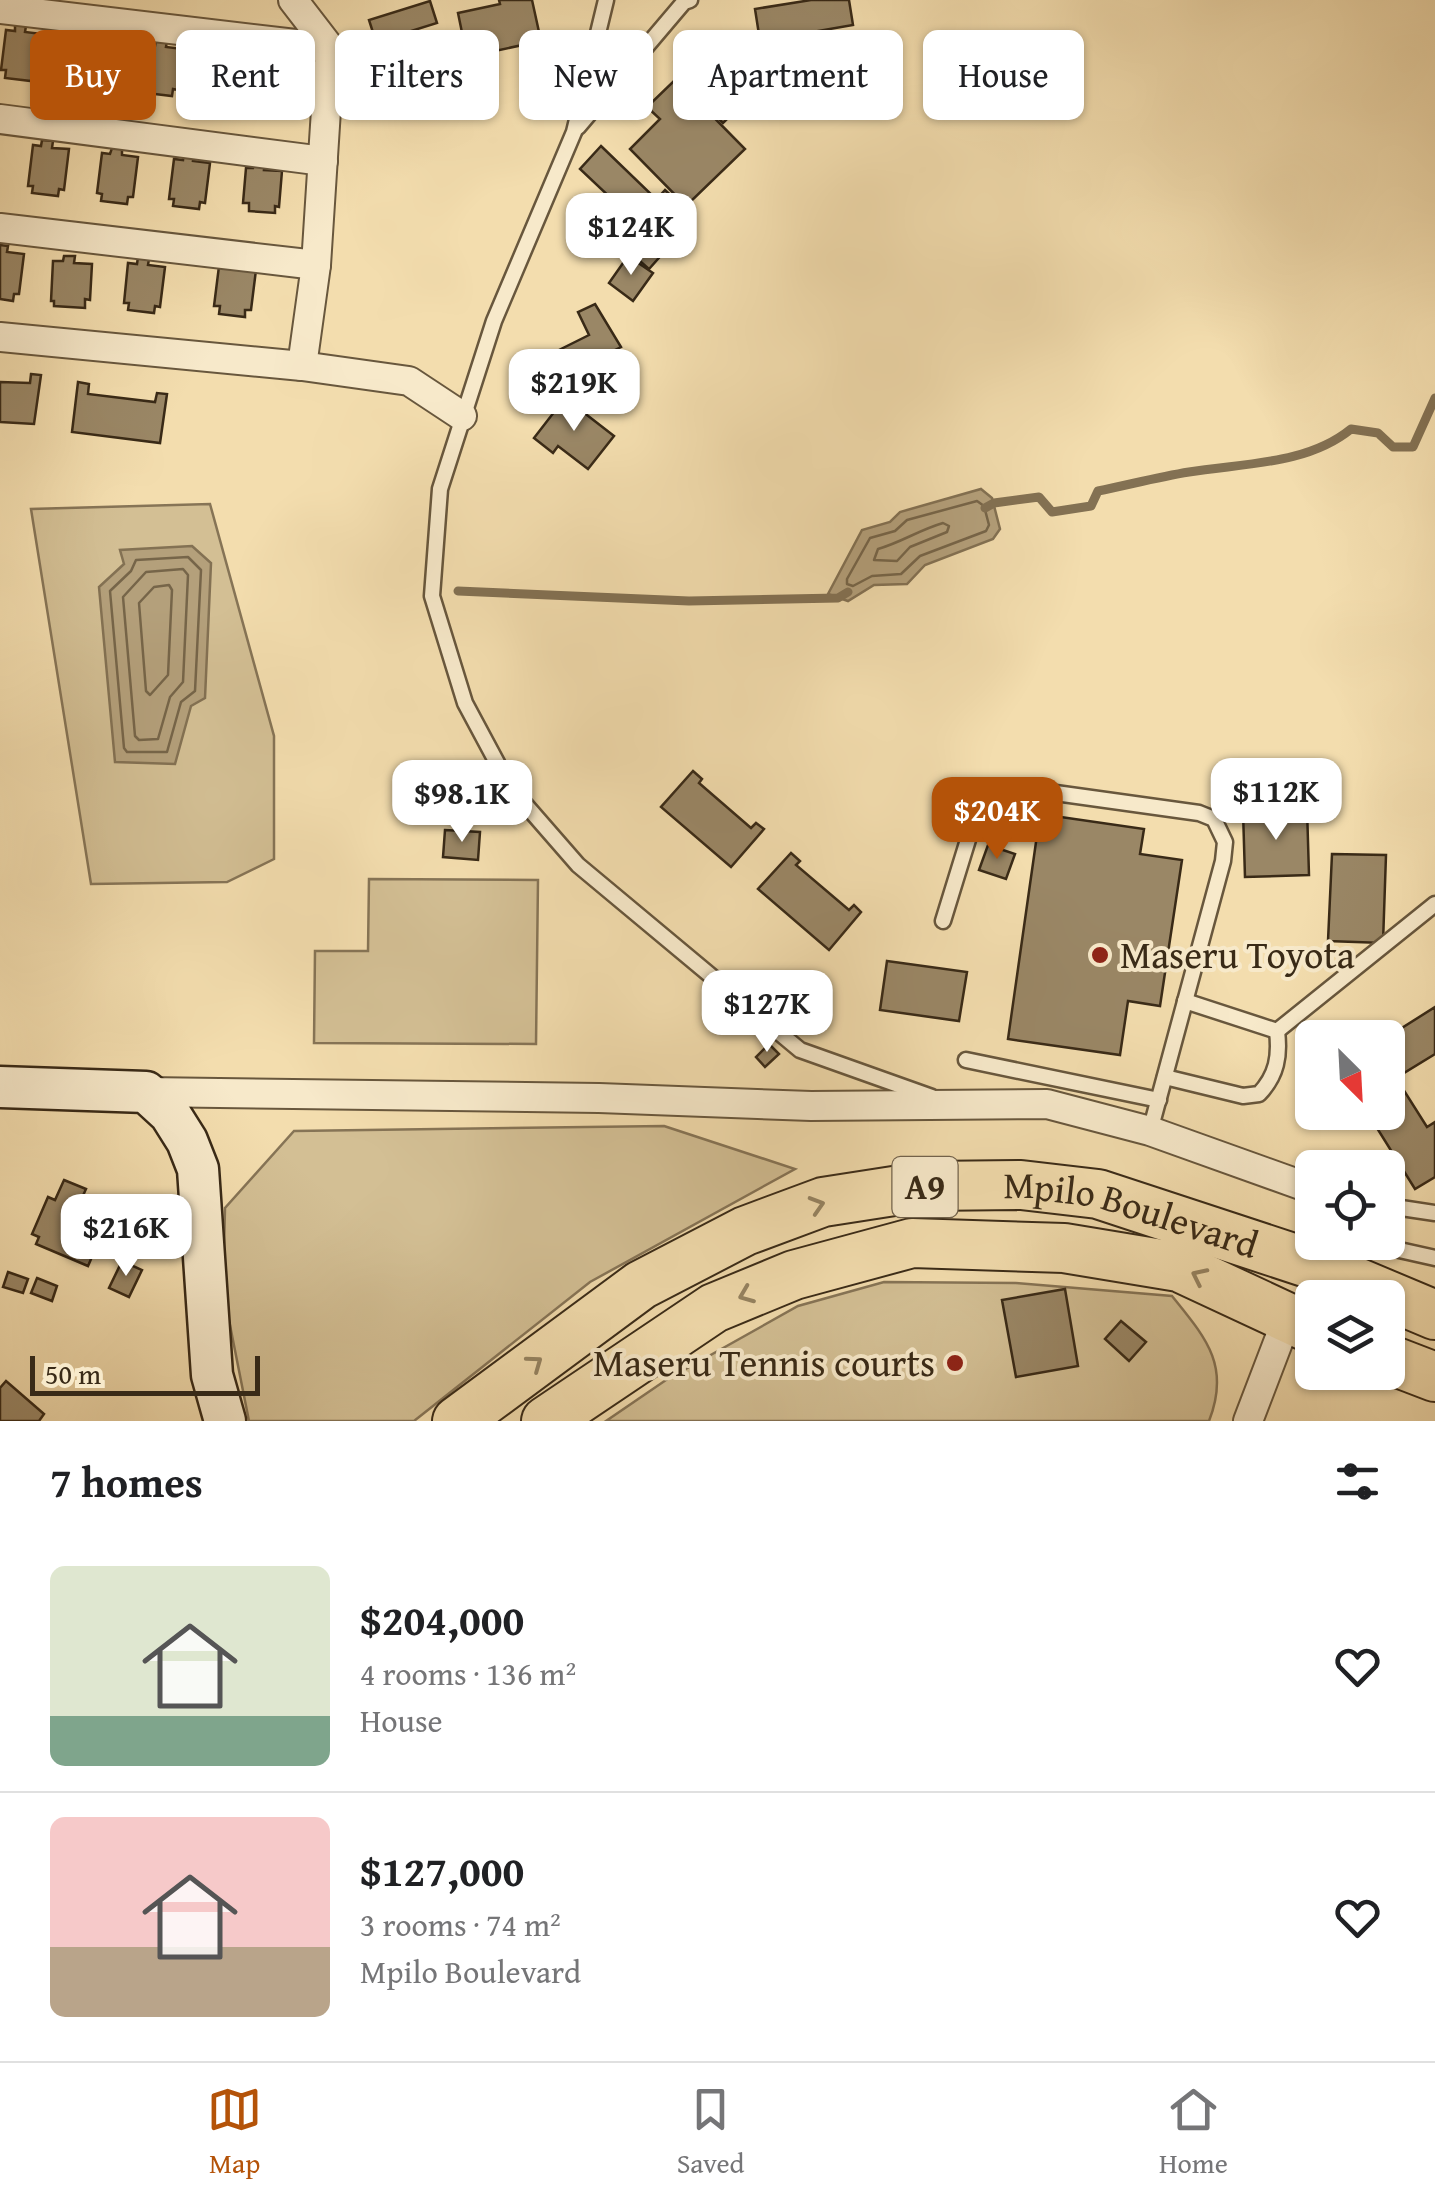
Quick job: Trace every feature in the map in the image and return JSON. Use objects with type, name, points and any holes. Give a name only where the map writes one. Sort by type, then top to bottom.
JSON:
[{"type":"highway","name":"Mpilo Boulevard","points":[[457,1421],[641,1286],[745,1231],[823,1202],[926,1186],[1021,1185],[1098,1194],[1322,1268],[1435,1314]]},
{"type":"highway","name":"Mpilo Boulevard","points":[[546,1421],[714,1308],[794,1275],[912,1243],[1064,1248],[1179,1266],[1295,1322]]},
{"type":"highway","points":[[1405,1366],[1435,1378]]},
{"type":"main road","points":[[0,1087],[146,1092],[170,1114],[198,1169],[212,1374],[225,1421]]},
{"type":"street","points":[[293,0],[330,48],[316,265],[302,366]]},
{"type":"street","points":[[0,9],[330,48]]},
{"type":"street","points":[[0,119],[324,161]]},
{"type":"street","points":[[0,228],[316,265]]},
{"type":"street","points":[[0,338],[302,366],[409,382],[462,416]]},
{"type":"street","points":[[146,1092],[956,1106],[1047,1104],[1150,1131],[1295,1183]]},
{"type":"street","points":[[1248,1421],[1295,1333]]},
{"type":"lane","points":[[606,0],[574,132],[494,320],[440,488],[432,596],[465,703],[510,787],[578,866],[800,1050],[956,1106]]},
{"type":"lane","points":[[574,132],[690,0]]},
{"type":"lane","points":[[944,921],[979,804],[994,793],[1034,790],[1199,813],[1214,819],[1225,842],[1150,1131]]},
{"type":"lane","points":[[1277,1031],[1435,904]]},
{"type":"lane","points":[[1186,1001],[1277,1031]]},
{"type":"lane","points":[[1165,1077],[1243,1096],[1260,1094],[1269,1084],[1280,1056],[1277,1031]]},
{"type":"lane","points":[[966,1060],[1159,1100]]},
{"type":"lane","points":[[1405,1209],[1435,1213]]},
{"type":"lane","points":[[1322,1268],[1368,1243],[1435,1258]]},
{"type":"shaded area","points":[[210,504],[274,736],[274,859],[227,882],[91,884],[31,509]]},
{"type":"shaded area","points":[[369,879],[538,880],[536,1044],[314,1043],[315,951],[368,951]]},
{"type":"shaded area","points":[[664,1126],[795,1169],[590,1282],[414,1421],[249,1421],[223,1290],[225,1208],[294,1131]]},
{"type":"shaded area","name":"Maseru Tennis courts","points":[[884,1282],[1016,1283],[1172,1296],[1204,1339],[1216,1368],[1215,1401],[1209,1421],[606,1421],[666,1380],[798,1306]]},
{"type":"water","points":[[981,489],[992,498],[1000,529],[993,539],[925,565],[907,584],[874,585],[848,601],[828,594],[862,530],[890,522],[900,512]]},
{"type":"water","points":[[192,546],[211,563],[205,698],[191,706],[175,764],[115,762],[99,587],[124,564],[120,550]]},
{"type":"building","points":[[499,0],[532,0],[539,30],[519,30],[519,46],[499,50],[499,30],[461,30],[458,13],[500,4]]},
{"type":"building","points":[[811,0],[849,0],[853,25],[824,30],[758,30],[755,9]]},
{"type":"building","points":[[430,1],[437,23],[415,30],[372,30],[369,20]]},
{"type":"building","points":[[15,25],[26,26],[25,32],[30,33],[30,81],[5,78],[6,70],[1,70],[6,30],[15,31]]},
{"type":"building","points":[[156,40],[167,41],[166,47],[176,48],[176,90],[172,96],[156,94]]},
{"type":"building","points":[[673,82],[673,120],[716,120],[745,149],[686,206],[630,149],[660,119],[653,113],[653,101]]},
{"type":"building","points":[[42,140],[53,141],[52,148],[69,149],[64,190],[59,189],[58,196],[32,193],[33,186],[28,186],[33,145],[41,146]]},
{"type":"building","points":[[601,146],[655,198],[634,220],[580,169]]},
{"type":"building","points":[[112,148],[122,149],[122,155],[138,157],[133,197],[128,197],[127,204],[101,201],[102,194],[97,193],[102,153],[110,154]]},
{"type":"building","points":[[184,153],[194,155],[193,161],[210,163],[205,203],[200,202],[199,209],[173,206],[174,199],[169,199],[174,159],[183,160]]},
{"type":"building","points":[[254,163],[265,163],[264,170],[282,171],[275,213],[249,211],[249,203],[243,203],[246,168],[253,168]]},
{"type":"building","points":[[665,190],[682,206],[656,234],[639,219]]},
{"type":"building","points":[[633,222],[665,251],[649,269],[616,240]]},
{"type":"building","points":[[0,245],[8,246],[7,252],[24,254],[19,294],[14,294],[13,301],[0,299]]},
{"type":"building","points":[[64,256],[75,256],[74,263],[92,264],[90,300],[85,299],[85,308],[54,306],[51,301],[53,261],[63,261]]},
{"type":"building","points":[[628,256],[653,273],[633,301],[609,283]]},
{"type":"building","points":[[138,257],[149,259],[148,265],[165,267],[160,307],[155,306],[154,313],[128,310],[129,303],[124,303],[128,263],[137,264]]},
{"type":"building","points":[[219,266],[256,270],[251,310],[245,310],[245,317],[219,314],[220,306],[214,306]]},
{"type":"building","points":[[595,304],[621,347],[566,374],[555,352],[589,335],[578,312]]},
{"type":"building","points":[[31,374],[41,375],[34,424],[0,422],[0,382],[30,383]]},
{"type":"building","points":[[78,382],[89,384],[88,394],[155,402],[157,393],[167,394],[160,443],[72,432]]},
{"type":"building","points":[[565,398],[614,436],[588,469],[558,446],[553,453],[534,438]]},
{"type":"building","points":[[693,771],[702,779],[699,783],[751,828],[756,823],[764,829],[731,867],[661,807]]},
{"type":"building","points":[[1307,808],[1309,875],[1245,877],[1243,811]]},
{"type":"building","points":[[1040,814],[1144,829],[1140,854],[1182,860],[1160,1006],[1128,1001],[1120,1055],[1008,1039]]},
{"type":"building","points":[[445,830],[480,832],[478,860],[443,857]]},
{"type":"building","points":[[988,845],[1015,854],[1006,879],[979,870]]},
{"type":"building","points":[[791,853],[800,861],[796,865],[849,910],[854,905],[861,912],[829,950],[758,889]]},
{"type":"building","points":[[1332,854],[1386,855],[1383,943],[1328,941]]},
{"type":"building","points":[[887,961],[967,972],[959,1021],[880,1010]]},
{"type":"building","points":[[1435,1007],[1435,1054],[1405,1072],[1405,1026]]},
{"type":"building","points":[[769,1044],[779,1054],[765,1067],[756,1057]]},
{"type":"building","points":[[1405,1092],[1427,1127],[1435,1122],[1435,1177],[1415,1189],[1405,1173],[1405,1150],[1391,1150],[1378,1130],[1405,1130]]},
{"type":"building","points":[[64,1180],[86,1189],[77,1209],[81,1211],[84,1204],[110,1215],[88,1266],[36,1244],[39,1237],[32,1234],[48,1197],[55,1200]]},
{"type":"building","points":[[122,1261],[142,1270],[129,1297],[109,1288]]},
{"type":"building","points":[[8,1272],[28,1279],[23,1293],[3,1287]]},
{"type":"building","points":[[37,1278],[57,1286],[52,1301],[31,1293]]},
{"type":"building","points":[[1065,1289],[1078,1366],[1016,1377],[1002,1300]]},
{"type":"building","points":[[1121,1321],[1146,1342],[1129,1361],[1105,1339]]},
{"type":"building","points":[[6,1381],[44,1414],[39,1421],[0,1421],[0,1388]]},
{"type":"waterway","points":[[985,508],[994,503],[1039,497],[1052,512],[1091,506],[1098,491],[1295,456],[1334,441],[1351,429],[1378,433],[1393,447],[1413,447],[1435,398]]},
{"type":"waterway","points":[[458,591],[689,601],[838,598],[848,592]]},
{"type":"place","name":"Maseru Toyota","points":[[1100,955]]},
{"type":"place","name":"Maseru Tennis courts","points":[[955,1363]]}]
